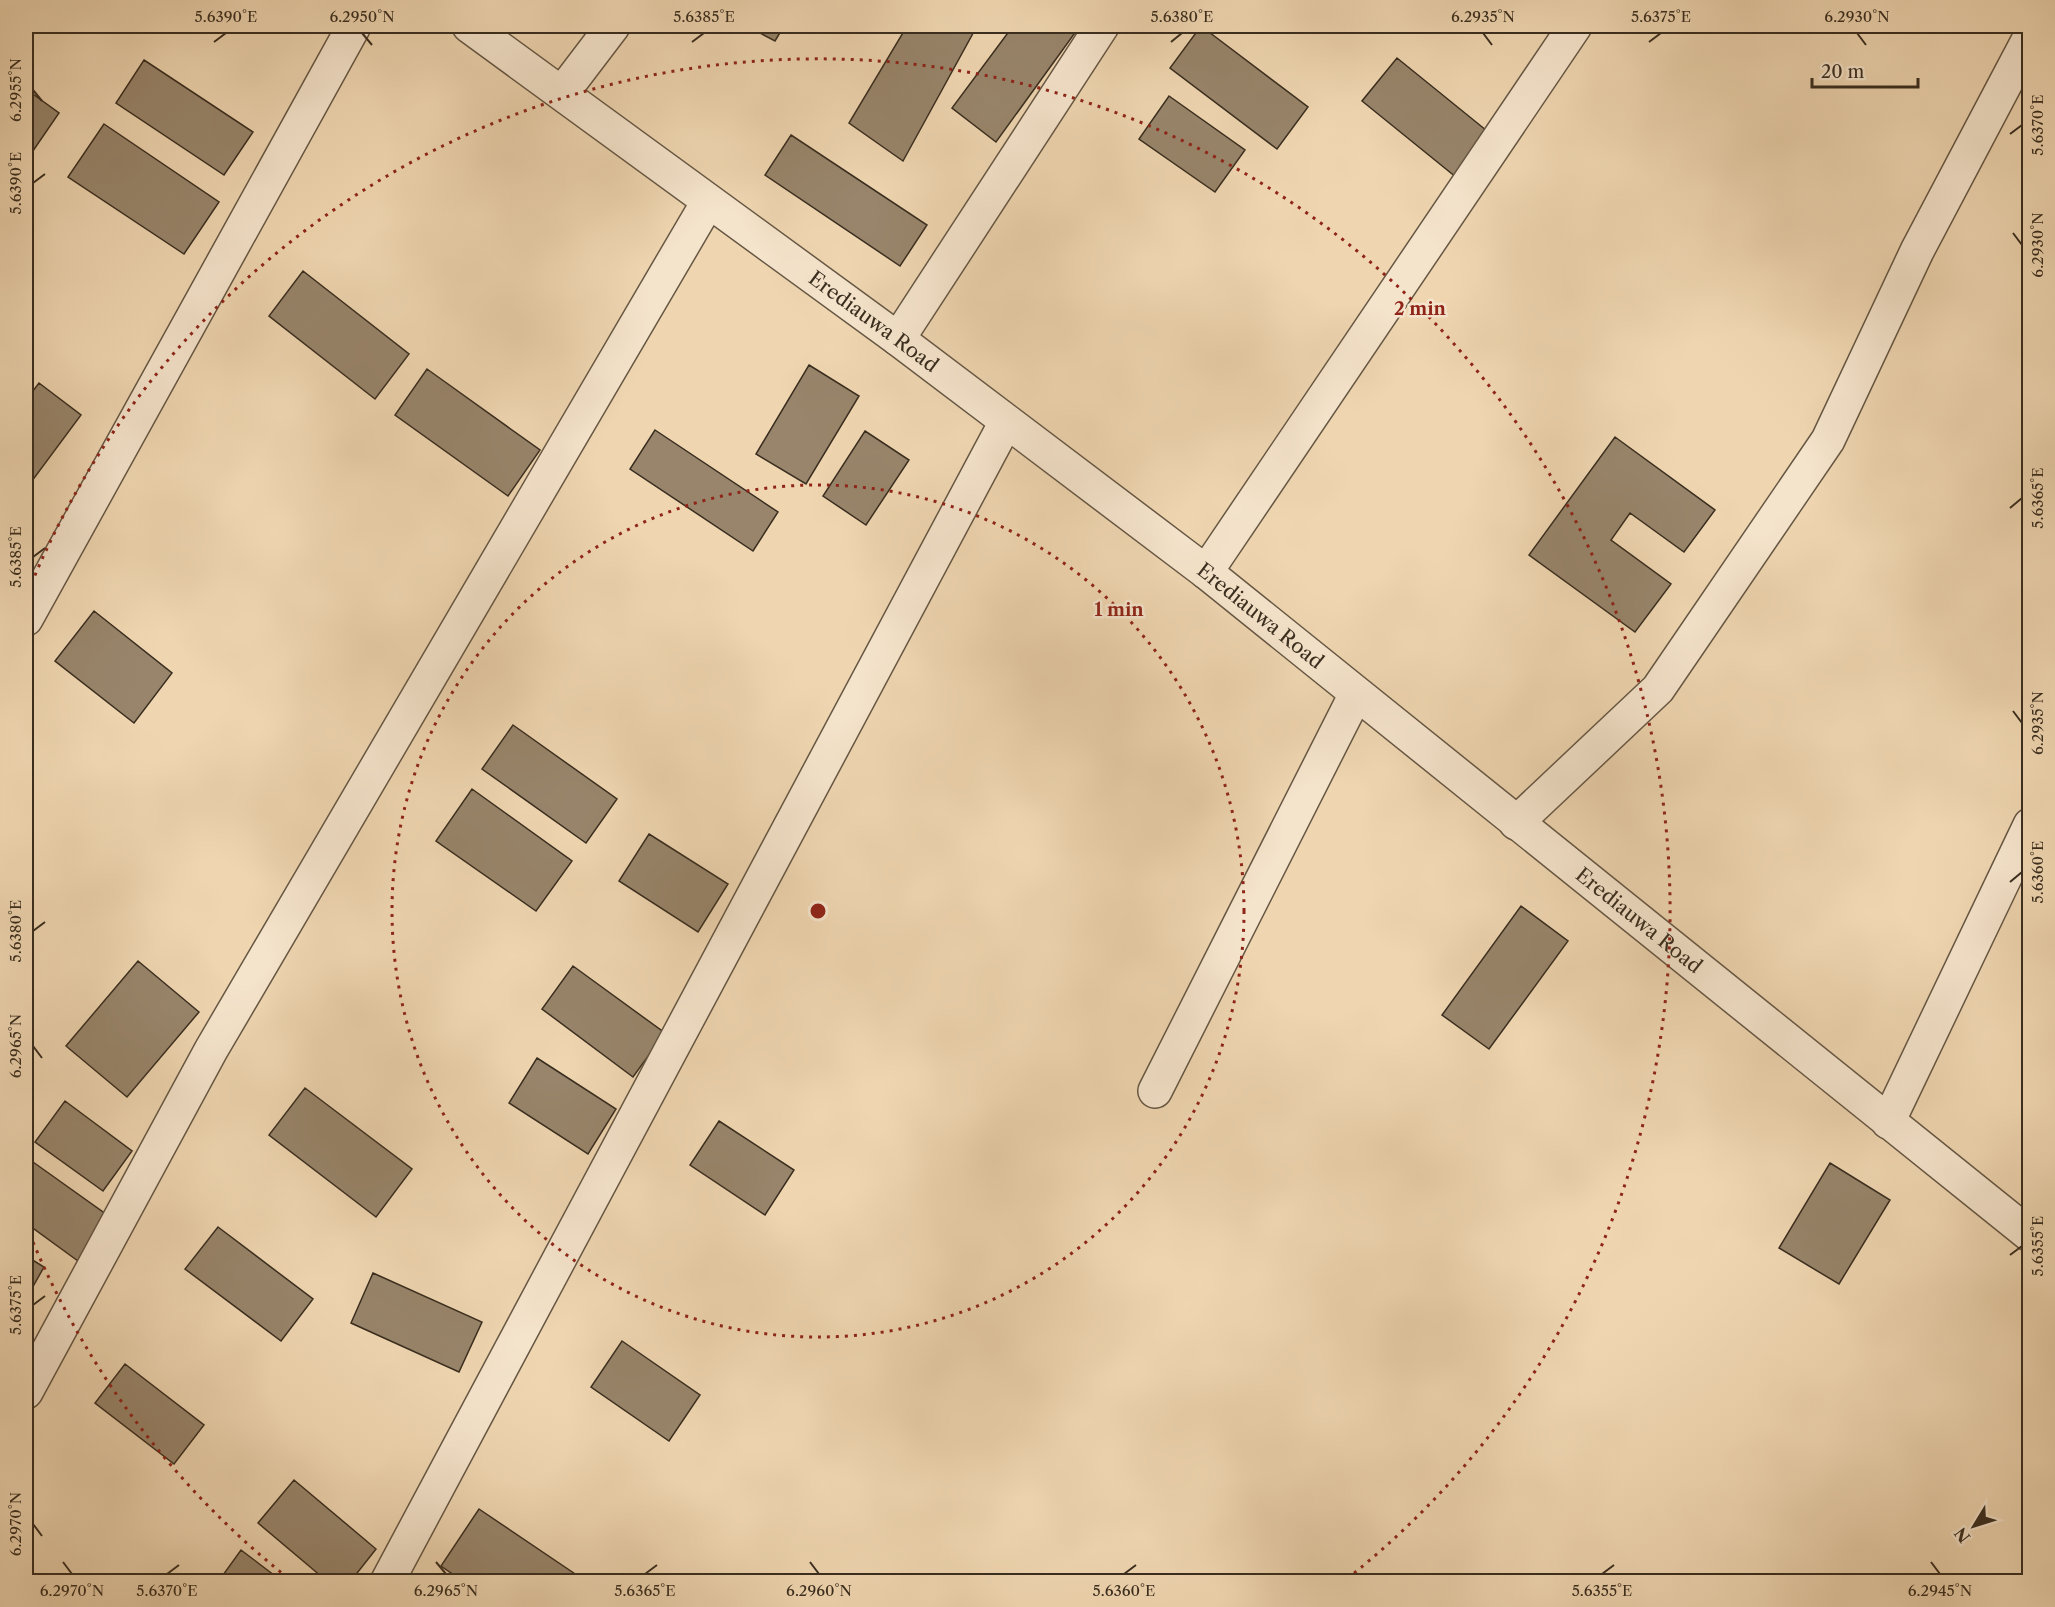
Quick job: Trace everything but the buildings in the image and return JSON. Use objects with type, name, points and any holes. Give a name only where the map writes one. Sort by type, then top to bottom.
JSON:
[{"type":"street","points":[[26,619],[354,26]]},
{"type":"street","name":"Erediauwa Road","points":[[470,26],[898,339],[1206,572],[2030,1236]]},
{"type":"street","points":[[562,93],[613,26]]},
{"type":"street","points":[[898,339],[1102,26]]},
{"type":"street","points":[[1206,572],[1575,26]]},
{"type":"street","points":[[1516,823],[1658,689],[1828,440],[1917,251],[2030,37]]},
{"type":"street","points":[[26,1392],[211,1050],[708,202]]},
{"type":"street","points":[[387,1581],[1006,422]]},
{"type":"street","points":[[1155,1091],[1356,694]]},
{"type":"street","points":[[1888,1122],[2030,825]]}]
